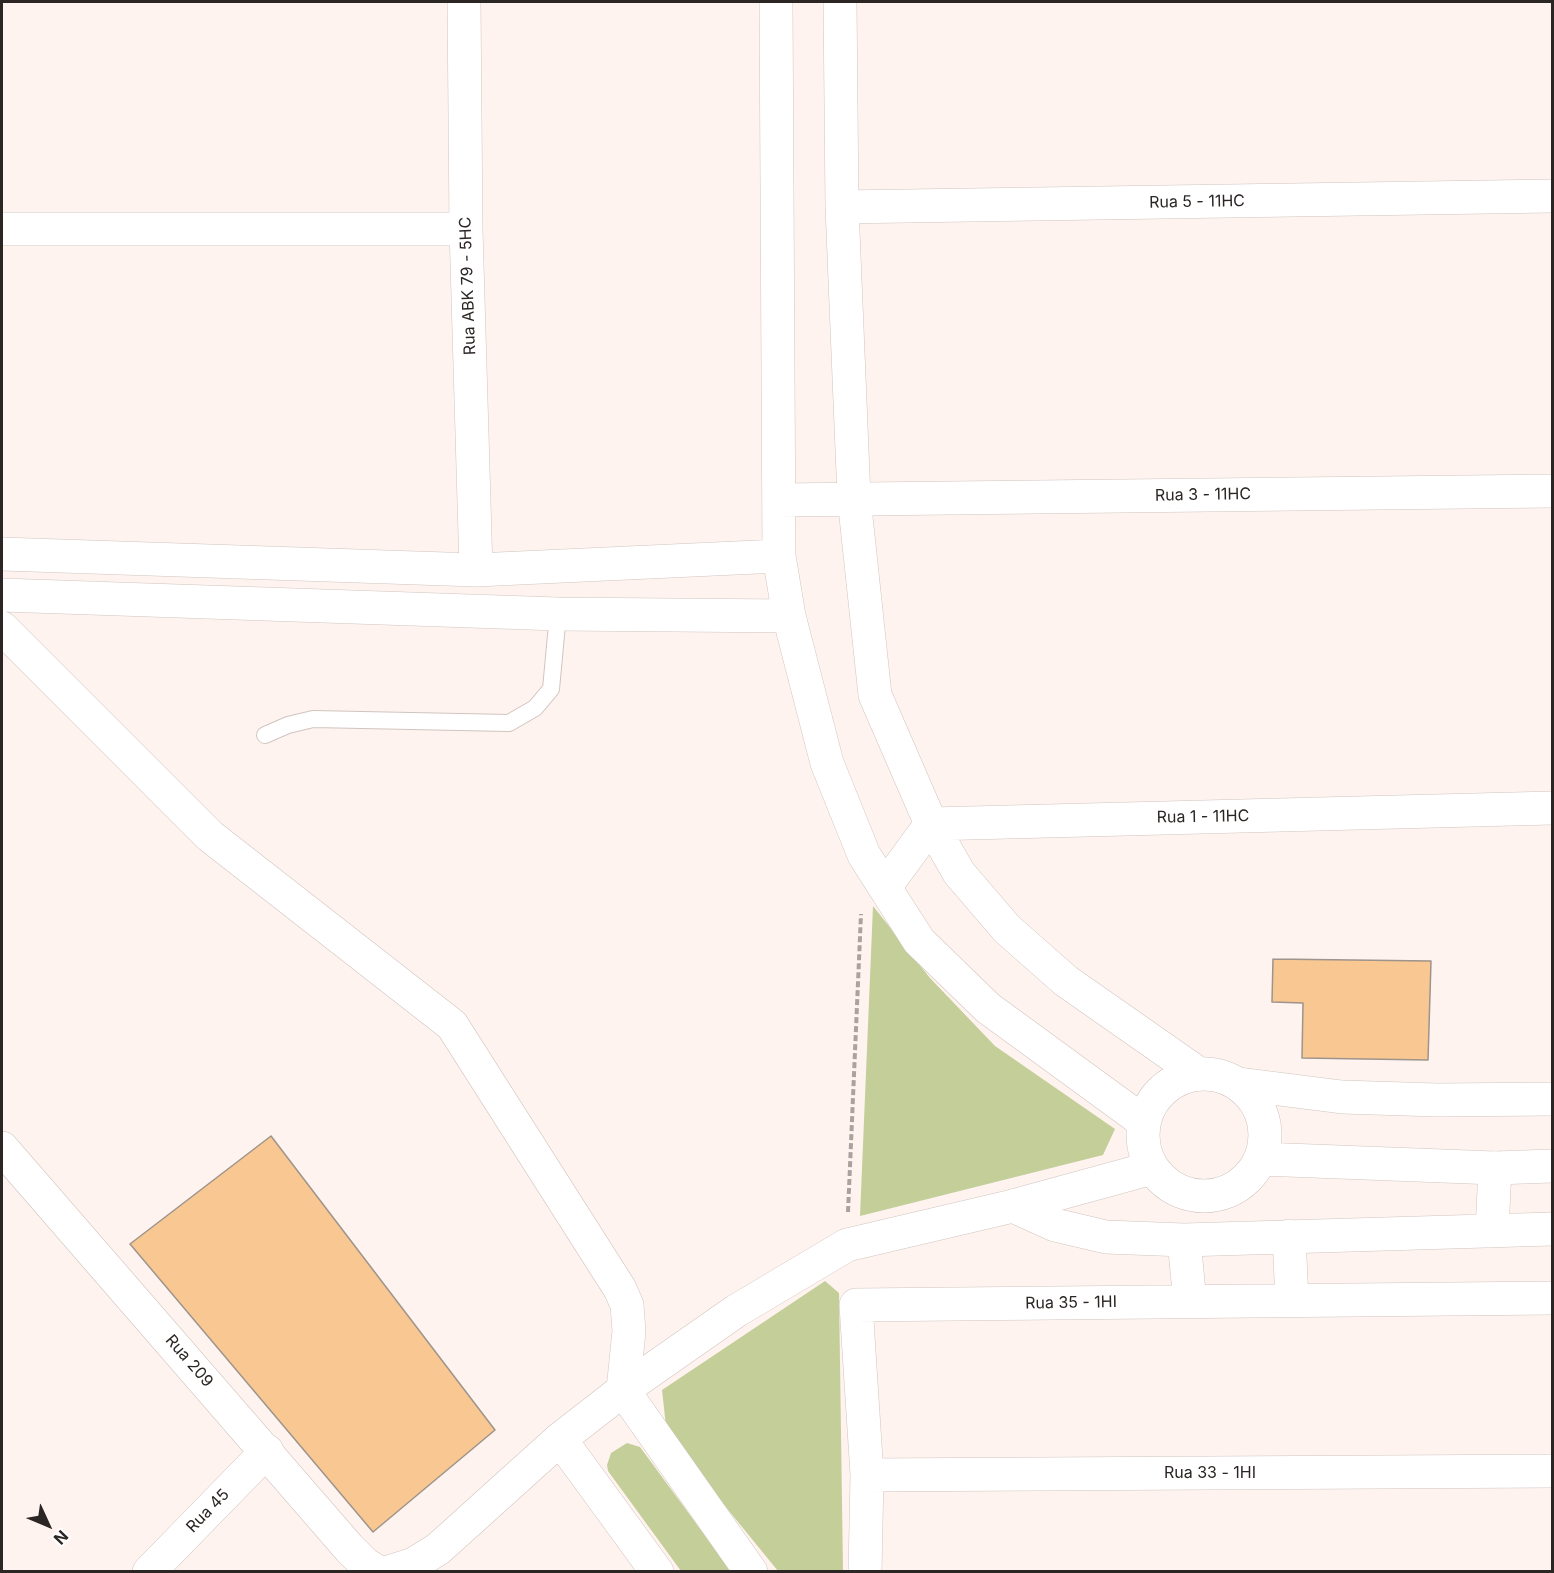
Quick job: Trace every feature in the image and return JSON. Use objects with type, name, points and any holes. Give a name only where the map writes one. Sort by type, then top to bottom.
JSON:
[{"type":"street","name":"Rua ABK 79 - 5HC","points":[[464,2],[466,229],[476,570]]},
{"type":"street","points":[[840,2],[842,207],[854,498],[875,695],[931,825],[959,873],[1007,929],[1066,981],[1199,1074]]},
{"type":"street","points":[[778,4],[779,556],[789,616],[827,763],[864,855],[919,941],[988,1008],[1144,1122]]},
{"type":"street","name":"Rua 5 - 11HC","points":[[842,207],[1552,196]]},
{"type":"street","points":[[2,229],[466,229]]},
{"type":"street","name":"Rua 3 - 11HC","points":[[779,500],[1552,491]]},
{"type":"street","points":[[2,554],[476,570],[779,556]]},
{"type":"street","points":[[2,595],[558,614],[789,616]]},
{"type":"street","points":[[2,628],[210,836],[439,1012],[460,1035],[620,1288],[627,1305],[629,1331],[623,1390],[751,1572]]},
{"type":"street","name":"Rua 1 - 11HC","points":[[931,825],[1552,808]]},
{"type":"street","points":[[885,888],[931,825]]},
{"type":"street","points":[[1239,1084],[1256,1103],[1266,1126],[1261,1159],[1252,1174],[1240,1186],[1225,1193],[1209,1197],[1192,1196],[1176,1191],[1162,1181],[1152,1168],[1143,1146],[1144,1122],[1151,1104],[1164,1089],[1180,1079],[1199,1074],[1227,1078],[1239,1084],[1342,1097],[1437,1100],[1552,1098]]},
{"type":"street","name":"Rua 209","points":[[2,1148],[349,1548],[364,1564],[378,1572]]},
{"type":"street","points":[[1261,1159],[1495,1168],[1552,1166]]},
{"type":"street","points":[[389,1572],[414,1564],[438,1549],[560,1439],[623,1390],[736,1311],[847,1245],[1013,1206],[1152,1168]]},
{"type":"street","points":[[1492,1231],[1495,1168]]},
{"type":"street","points":[[1013,1206],[1055,1225],[1106,1237],[1184,1240],[1552,1229]]},
{"type":"street","points":[[1289,1236],[1292,1300]]},
{"type":"street","points":[[1184,1240],[1190,1302]]},
{"type":"street","name":"Rua 35 - 1HI","points":[[865,1572],[867,1475],[856,1305],[1552,1298]]},
{"type":"street","points":[[560,1439],[657,1572]]},
{"type":"street","name":"Rua 45","points":[[149,1572],[267,1451]]},
{"type":"street","name":"Rua 33 - 1HI","points":[[867,1475],[1552,1471]]},
{"type":"lane","points":[[265,735],[288,725],[313,719],[509,723],[535,708],[551,689],[558,614]]},
{"type":"path","points":[[847,1245],[864,855]]},
{"type":"green space","points":[[873,906],[930,978],[995,1046],[1115,1129],[1103,1155],[860,1216]]},
{"type":"green space","points":[[825,1281],[839,1293],[843,1571],[778,1571],[667,1435],[662,1390]]},
{"type":"green space","points":[[627,1443],[640,1447],[731,1571],[681,1571],[608,1471],[607,1465],[611,1453]]},
{"type":"building","points":[[1273,959],[1431,961],[1428,1060],[1302,1058],[1303,1003],[1272,1002]]},
{"type":"building","points":[[271,1136],[495,1430],[373,1532],[130,1244]]}]
